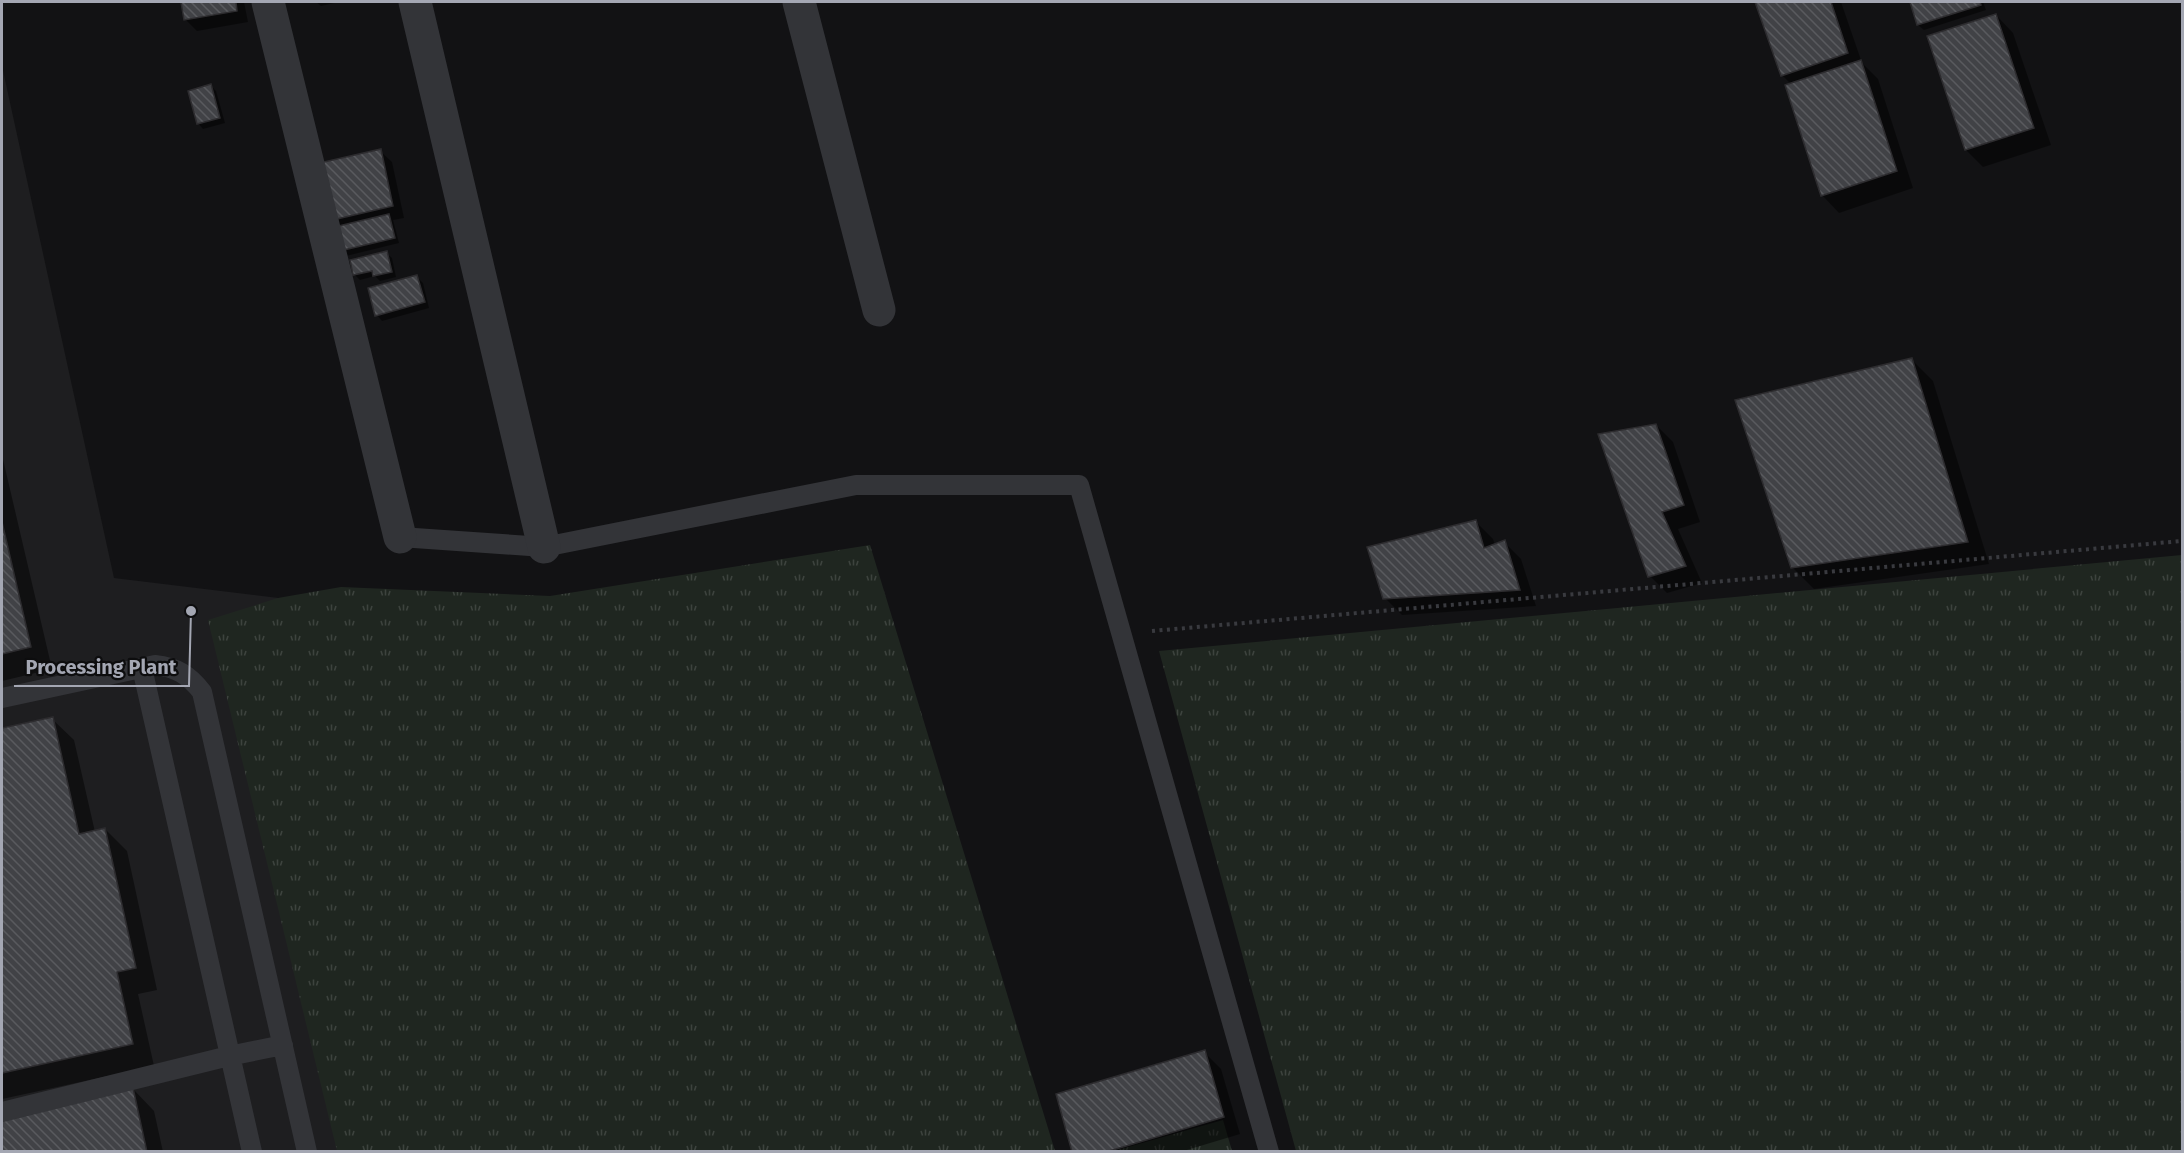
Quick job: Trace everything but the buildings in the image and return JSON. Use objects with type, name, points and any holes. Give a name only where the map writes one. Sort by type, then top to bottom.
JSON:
[{"type":"street","points":[[268,2],[400,537]]},
{"type":"street","points":[[415,2],[544,547]]},
{"type":"street","points":[[799,2],[879,310]]},
{"type":"lane","points":[[400,537],[544,547],[856,485],[1079,485],[1269,1152]]},
{"type":"lane","points":[[2,698],[141,668],[169,666],[194,680],[202,692],[307,1152]]},
{"type":"lane","points":[[141,668],[252,1152]]},
{"type":"lane","points":[[2,1112],[229,1056],[284,1045]]},
{"type":"path","points":[[1121,633],[2182,541]]},
{"type":"shaded area","points":[[2,66],[114,578],[483,623],[610,1151],[2,1151]]},
{"type":"green space","points":[[870,545],[1055,1151],[337,1151],[208,620],[278,598],[341,587],[550,596]]},
{"type":"green space","points":[[2182,555],[2182,1151],[1296,1151],[1159,651]]},
{"type":"green space","points":[[1223,1120],[1232,1151],[1114,1151]]},
{"type":"place","name":"Processing Plant","points":[[191,611]]}]
